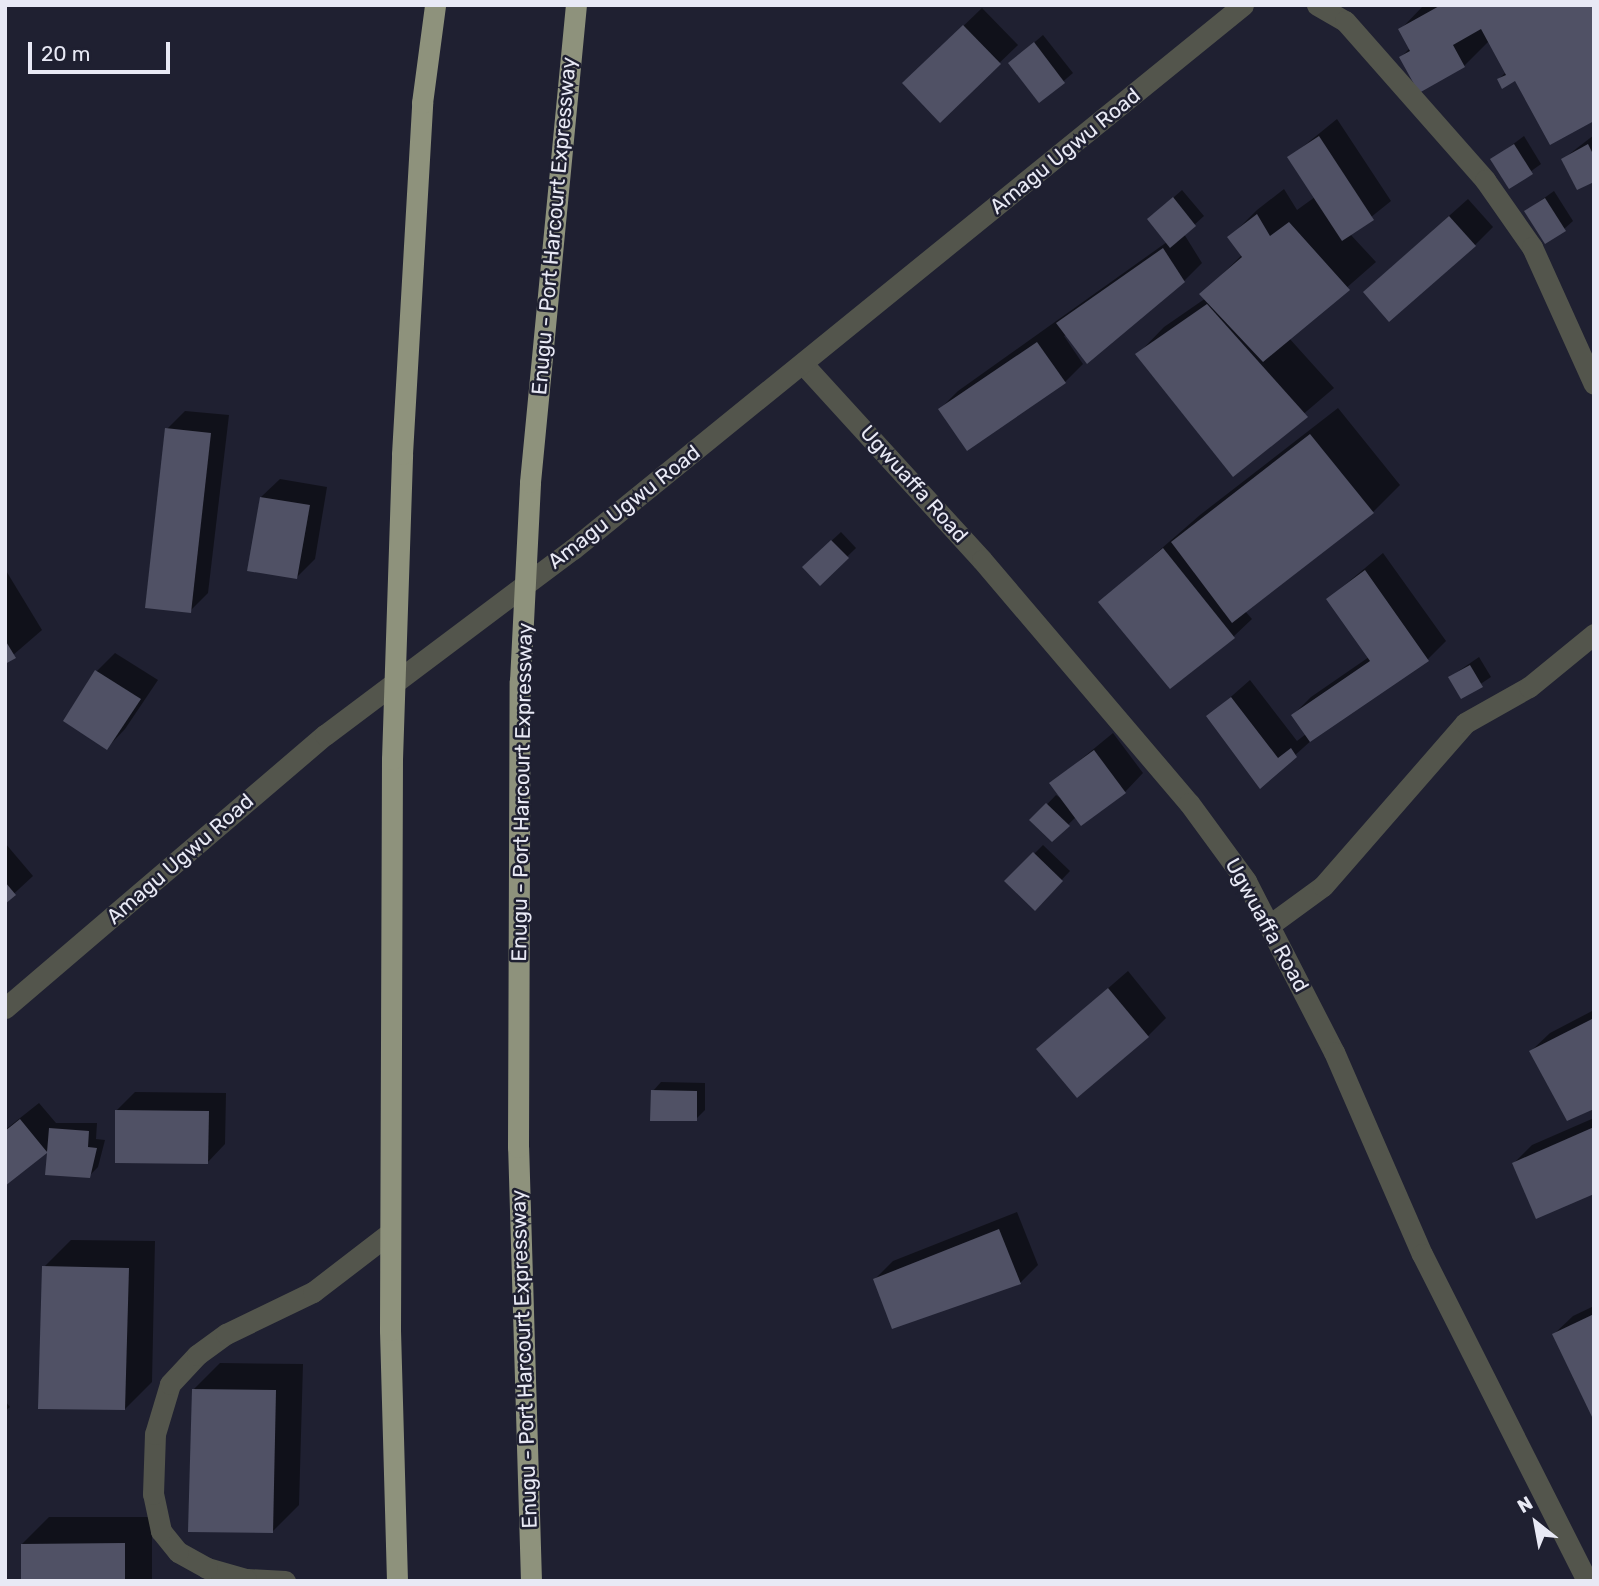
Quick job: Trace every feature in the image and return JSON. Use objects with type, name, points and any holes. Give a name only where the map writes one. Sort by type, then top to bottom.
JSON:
[{"type":"highway","points":[[397,1581],[390,1233],[392,758],[422,103],[435,5]]},
{"type":"highway","name":"Enugu - Port Harcourt Expressway","points":[[531,1581],[518,1147],[520,681],[530,482],[576,5]]},
{"type":"street","name":"Amagu Ugwu Road","points":[[5,1008],[325,735],[572,549],[803,365],[1243,5]]},
{"type":"street","points":[[1317,5],[1345,21],[1485,180],[1532,247],[1594,384]]},
{"type":"street","name":"Ugwuaffa Road","points":[[803,365],[982,560],[1189,803],[1272,925],[1334,1052],[1422,1254],[1587,1581]]},
{"type":"street","points":[[1272,925],[1323,886],[1465,723],[1529,687],[1594,634]]},
{"type":"street","points":[[285,1581],[246,1579],[207,1568],[178,1552],[161,1531],[153,1494],[155,1434],[170,1384],[197,1355],[226,1335],[313,1292],[390,1233]]},
{"type":"building","points":[[1441,5],[1594,5],[1594,121],[1550,145],[1515,81],[1502,89],[1497,79],[1506,75],[1481,29],[1453,45],[1465,67],[1419,93],[1399,57],[1410,51],[1398,29]]},
{"type":"building","points":[[963,25],[1001,64],[940,123],[902,83]]},
{"type":"building","points":[[1034,42],[1065,83],[1039,103],[1008,63]]},
{"type":"building","points":[[1319,136],[1374,220],[1342,241],[1287,157]]},
{"type":"building","points":[[1514,144],[1533,174],[1509,189],[1490,159]]},
{"type":"building","points":[[1588,144],[1594,156],[1594,182],[1577,190],[1561,159]]},
{"type":"building","points":[[1173,197],[1196,226],[1170,248],[1147,219]]},
{"type":"building","points":[[1545,198],[1566,231],[1545,244],[1524,211]]},
{"type":"building","points":[[1257,214],[1270,236],[1289,222],[1350,290],[1263,362],[1199,294],[1242,257],[1227,237]]},
{"type":"building","points":[[1449,216],[1476,246],[1389,322],[1363,292]]},
{"type":"building","points":[[1163,248],[1185,282],[1087,364],[1056,323]]},
{"type":"building","points":[[1207,304],[1308,417],[1233,477],[1135,354]]},
{"type":"building","points":[[1037,342],[1066,383],[967,451],[938,409]]},
{"type":"building","points":[[165,428],[211,433],[191,613],[145,608]]},
{"type":"building","points":[[1310,434],[1374,513],[1232,623],[1171,542]]},
{"type":"building","points":[[260,497],[310,505],[297,579],[247,571]]},
{"type":"building","points":[[831,540],[849,558],[820,586],[802,567]]},
{"type":"building","points":[[1163,548],[1235,638],[1170,689],[1098,602]]},
{"type":"building","points":[[1365,570],[1429,661],[1310,742],[1291,715],[1370,661],[1326,599]]},
{"type":"building","points":[[5,640],[16,658],[5,664]]},
{"type":"building","points":[[1470,665],[1483,687],[1461,699],[1448,677]]},
{"type":"building","points":[[95,670],[141,699],[107,750],[63,721]]},
{"type":"building","points":[[1231,697],[1278,758],[1291,748],[1297,757],[1260,789],[1206,716]]},
{"type":"building","points":[[1094,750],[1126,793],[1081,826],[1049,783]]},
{"type":"building","points":[[1046,803],[1070,826],[1052,842],[1029,820]]},
{"type":"building","points":[[1033,852],[1063,881],[1035,911],[1004,881]]},
{"type":"building","points":[[5,882],[16,895],[5,904]]},
{"type":"building","points":[[1108,988],[1149,1037],[1077,1098],[1036,1049]]},
{"type":"building","points":[[1594,1018],[1594,1109],[1567,1121],[1529,1051]]},
{"type":"building","points":[[651,1090],[697,1091],[697,1121],[650,1121]]},
{"type":"building","points":[[115,1110],[209,1111],[208,1164],[115,1163]]},
{"type":"building","points":[[20,1119],[47,1152],[49,1128],[89,1131],[88,1147],[97,1148],[90,1178],[45,1175],[47,1153],[5,1186],[5,1131]]},
{"type":"building","points":[[1594,1127],[1594,1194],[1536,1219],[1512,1163]]},
{"type":"building","points":[[999,1229],[1021,1284],[892,1329],[873,1279]]},
{"type":"building","points":[[42,1266],[129,1268],[125,1410],[38,1409]]},
{"type":"building","points":[[1594,1314],[1594,1421],[1552,1334]]},
{"type":"building","points":[[192,1389],[276,1390],[273,1533],[188,1532]]},
{"type":"building","points":[[125,1543],[125,1581],[21,1581],[21,1544]]}]
